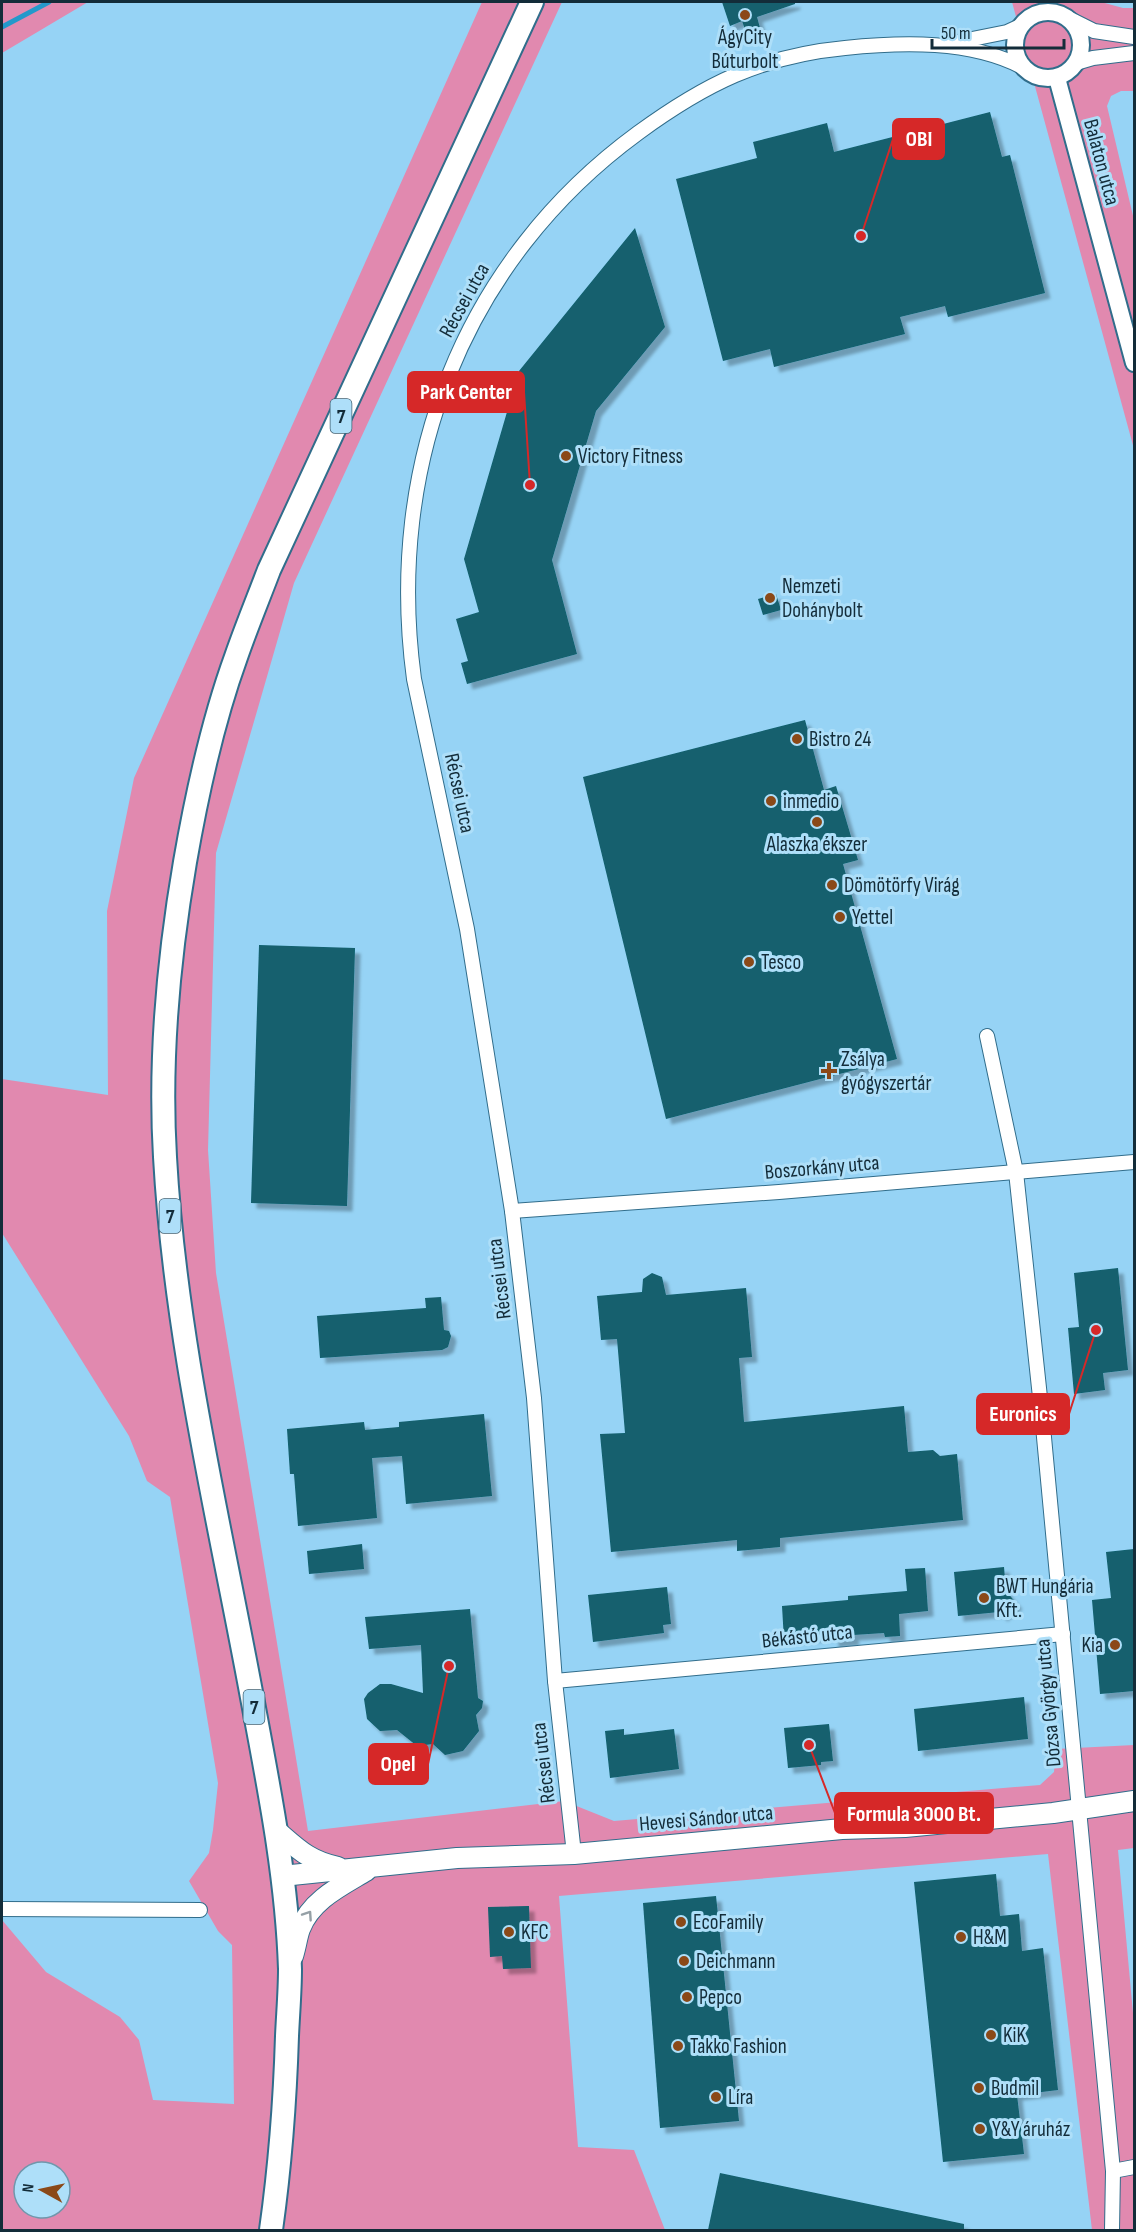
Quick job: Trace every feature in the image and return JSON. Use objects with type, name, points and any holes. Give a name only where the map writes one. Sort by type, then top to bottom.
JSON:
[{"type":"main road","name":"7","points":[[271,2230],[282,2128],[290,1970],[276,1830],[181,1312],[165,1158],[163,1053],[167,985],[176,916],[204,764],[235,659],[265,581],[532,2]]},
{"type":"main road","name":"Hevesi Sándor utca","points":[[282,1876],[457,1858],[574,1854],[842,1829],[905,1827],[1134,1801]]},
{"type":"main road","points":[[276,1830],[302,1853],[314,1860],[349,1869],[371,1868]]},
{"type":"main road","points":[[290,1970],[300,1930],[310,1911],[326,1896],[371,1868]]},
{"type":"street","points":[[1066,17],[1078,31],[1081,39],[1081,52],[1076,63],[1068,72],[1057,78],[1038,77],[1022,67],[1014,50],[1015,38],[1020,26],[1039,7],[1058,13],[1066,17],[1094,31],[1134,37]]},
{"type":"street","name":"Récsei utca","points":[[574,1854],[555,1682],[534,1398],[512,1211],[467,929],[414,678],[409,642],[408,581],[416,497],[435,415],[464,339],[504,269],[556,203],[588,172],[678,105],[729,76],[779,59],[822,50],[866,46],[941,45],[1006,32],[1020,26]]},
{"type":"street","name":"Récsei utca","points":[[941,45],[996,56],[1022,67]]},
{"type":"street","points":[[1076,63],[1093,58],[1134,54]]},
{"type":"street","name":"Balaton utca","points":[[1057,78],[1134,363]]},
{"type":"street","name":"Dózsa György utca","points":[[987,1036],[1016,1172],[1063,1634],[1113,2171],[1112,2230]]},
{"type":"street","name":"Boszorkány utca","points":[[512,1211],[778,1192],[1134,1162]]},
{"type":"street","name":"Békástó utca","points":[[555,1682],[1063,1634]]},
{"type":"street","points":[[2,1909],[200,1910]]},
{"type":"street","points":[[1113,2171],[1134,2167]]},
{"type":"shaded area","points":[[2,2],[88,2],[2,53]]},
{"type":"shaded area","points":[[482,2],[562,2],[294,583],[216,853],[208,1150],[216,1273],[308,1831],[564,1801],[614,1821],[1040,1785],[1054,1772],[1056,1749],[1134,1745],[1134,1848],[1118,1850],[1134,2024],[1134,2230],[1092,2230],[1048,1854],[559,1896],[578,2147],[634,2150],[665,2230],[2,2230],[2,1920],[46,1972],[120,2017],[139,2040],[153,2100],[234,2104],[232,1945],[218,1931],[189,1881],[209,1853],[218,1783],[170,1497],[147,1481],[129,1436],[2,1233],[2,1079],[108,1095],[107,911],[134,778]]},
{"type":"shaded area","points":[[1012,2],[1101,2],[1123,8],[1134,8],[1134,91],[1121,91],[1111,96],[1107,106],[1134,220],[1134,449]]},
{"type":"building","name":"ÁgyCity Búturbolt","points":[[722,2],[795,2],[795,4],[757,17],[760,28],[746,32],[742,21],[730,26]]},
{"type":"building","points":[[990,112],[1002,157],[1010,155],[1045,293],[948,317],[945,306],[900,317],[905,334],[774,367],[770,349],[723,361],[676,179],[757,158],[753,142],[827,123],[834,152]]},
{"type":"building","points":[[635,228],[665,327],[596,411],[552,560],[577,654],[467,684],[461,663],[468,661],[456,619],[479,612],[464,559],[519,371]]},
{"type":"building","name":"Nemzeti Dohánybolt","points":[[776,594],[781,610],[763,615],[758,599]]},
{"type":"building","name":"Tesco","points":[[805,720],[824,790],[836,786],[858,860],[843,864],[897,1059],[666,1119],[583,777]]},
{"type":"building","points":[[259,945],[355,948],[347,1206],[251,1203]]},
{"type":"building","points":[[1118,1268],[1128,1370],[1103,1373],[1105,1390],[1074,1394],[1068,1328],[1079,1327],[1074,1273]]},
{"type":"building","points":[[652,1273],[662,1277],[666,1295],[746,1288],[752,1357],[739,1358],[744,1422],[904,1406],[908,1452],[933,1450],[940,1456],[957,1454],[963,1520],[780,1538],[780,1547],[737,1551],[737,1540],[611,1552],[600,1434],[625,1433],[617,1339],[601,1340],[597,1296],[642,1292],[643,1279]]},
{"type":"building","points":[[441,1297],[444,1330],[449,1331],[451,1336],[448,1347],[442,1350],[320,1358],[317,1316],[426,1308],[425,1298]]},
{"type":"building","points":[[484,1414],[492,1496],[406,1504],[402,1456],[372,1458],[377,1518],[298,1526],[294,1474],[290,1474],[287,1429],[364,1422],[365,1430],[399,1427],[399,1422]]},
{"type":"building","points":[[362,1544],[364,1569],[309,1574],[307,1551]]},
{"type":"building","name":"Kia","points":[[1134,1549],[1134,1691],[1100,1694],[1092,1600],[1111,1598],[1106,1552]]},
{"type":"building","name":"BWT Hungária Kft.","points":[[1004,1567],[1006,1591],[1017,1604],[1002,1616],[999,1612],[958,1616],[954,1572]]},
{"type":"building","points":[[925,1568],[928,1611],[899,1614],[900,1636],[885,1637],[884,1633],[853,1635],[854,1640],[833,1642],[833,1635],[784,1640],[782,1606],[848,1600],[848,1596],[907,1591],[905,1569]]},
{"type":"building","points":[[667,1587],[671,1624],[663,1625],[664,1633],[593,1642],[588,1595]]},
{"type":"building","points":[[470,1609],[478,1698],[483,1701],[482,1708],[476,1715],[479,1731],[463,1751],[445,1755],[433,1744],[417,1746],[397,1730],[380,1731],[367,1719],[364,1699],[380,1684],[391,1684],[423,1693],[421,1645],[369,1649],[365,1617]]},
{"type":"building","points":[[1024,1697],[1028,1739],[918,1751],[914,1709]]},
{"type":"building","points":[[829,1724],[833,1761],[821,1762],[821,1765],[788,1768],[784,1728]]},
{"type":"building","points":[[624,1729],[624,1735],[674,1729],[679,1769],[610,1778],[605,1731]]},
{"type":"building","points":[[996,1874],[1000,1916],[1019,1914],[1022,1951],[1043,1948],[1058,2090],[1017,2095],[1024,2154],[943,2162],[914,1882]]},
{"type":"building","points":[[716,1896],[739,2121],[660,2128],[643,1903]]},
{"type":"building","name":"KFC","points":[[529,1906],[531,1968],[503,1969],[502,1956],[490,1957],[488,1907]]},
{"type":"building","points":[[720,2173],[964,2224],[964,2230],[708,2230]]},
{"type":"waterway","points":[[2,27],[49,2]]},
{"type":"place","name":"ÁgyCity Búturbolt","points":[[745,15]]},
{"type":"place","name":"OBI","points":[[861,236]]},
{"type":"place","name":"Victory Fitness","points":[[566,456]]},
{"type":"place","name":"Park Center","points":[[530,485]]},
{"type":"place","name":"Nemzeti Dohánybolt","points":[[770,598]]},
{"type":"place","name":"Bistro 24","points":[[797,739]]},
{"type":"place","name":"inmedio","points":[[771,801]]},
{"type":"place","name":"Alaszka ékszer","points":[[817,822]]},
{"type":"place","name":"Dömötörfy Virág","points":[[832,885]]},
{"type":"place","name":"Yettel","points":[[840,917]]},
{"type":"place","name":"Tesco","points":[[749,962]]},
{"type":"place","name":"Zsálya gyógyszertár","points":[[829,1071]]},
{"type":"place","name":"Euronics","points":[[1096,1330]]},
{"type":"place","name":"BWT Hungária Kft.","points":[[984,1598]]},
{"type":"place","name":"Kia","points":[[1115,1645]]},
{"type":"place","name":"Opel","points":[[449,1666]]},
{"type":"place","name":"Formula 3000 Bt.","points":[[809,1745]]},
{"type":"place","name":"EcoFamily","points":[[681,1922]]},
{"type":"place","name":"KFC","points":[[509,1932]]},
{"type":"place","name":"H&M","points":[[961,1937]]},
{"type":"place","name":"Deichmann","points":[[684,1961]]},
{"type":"place","name":"Pepco","points":[[687,1997]]},
{"type":"place","name":"KiK","points":[[991,2035]]},
{"type":"place","name":"Takko Fashion","points":[[678,2046]]},
{"type":"place","name":"Budmil","points":[[979,2088]]},
{"type":"place","name":"Líra","points":[[716,2097]]},
{"type":"place","name":"Y&Y áruház","points":[[980,2129]]}]
